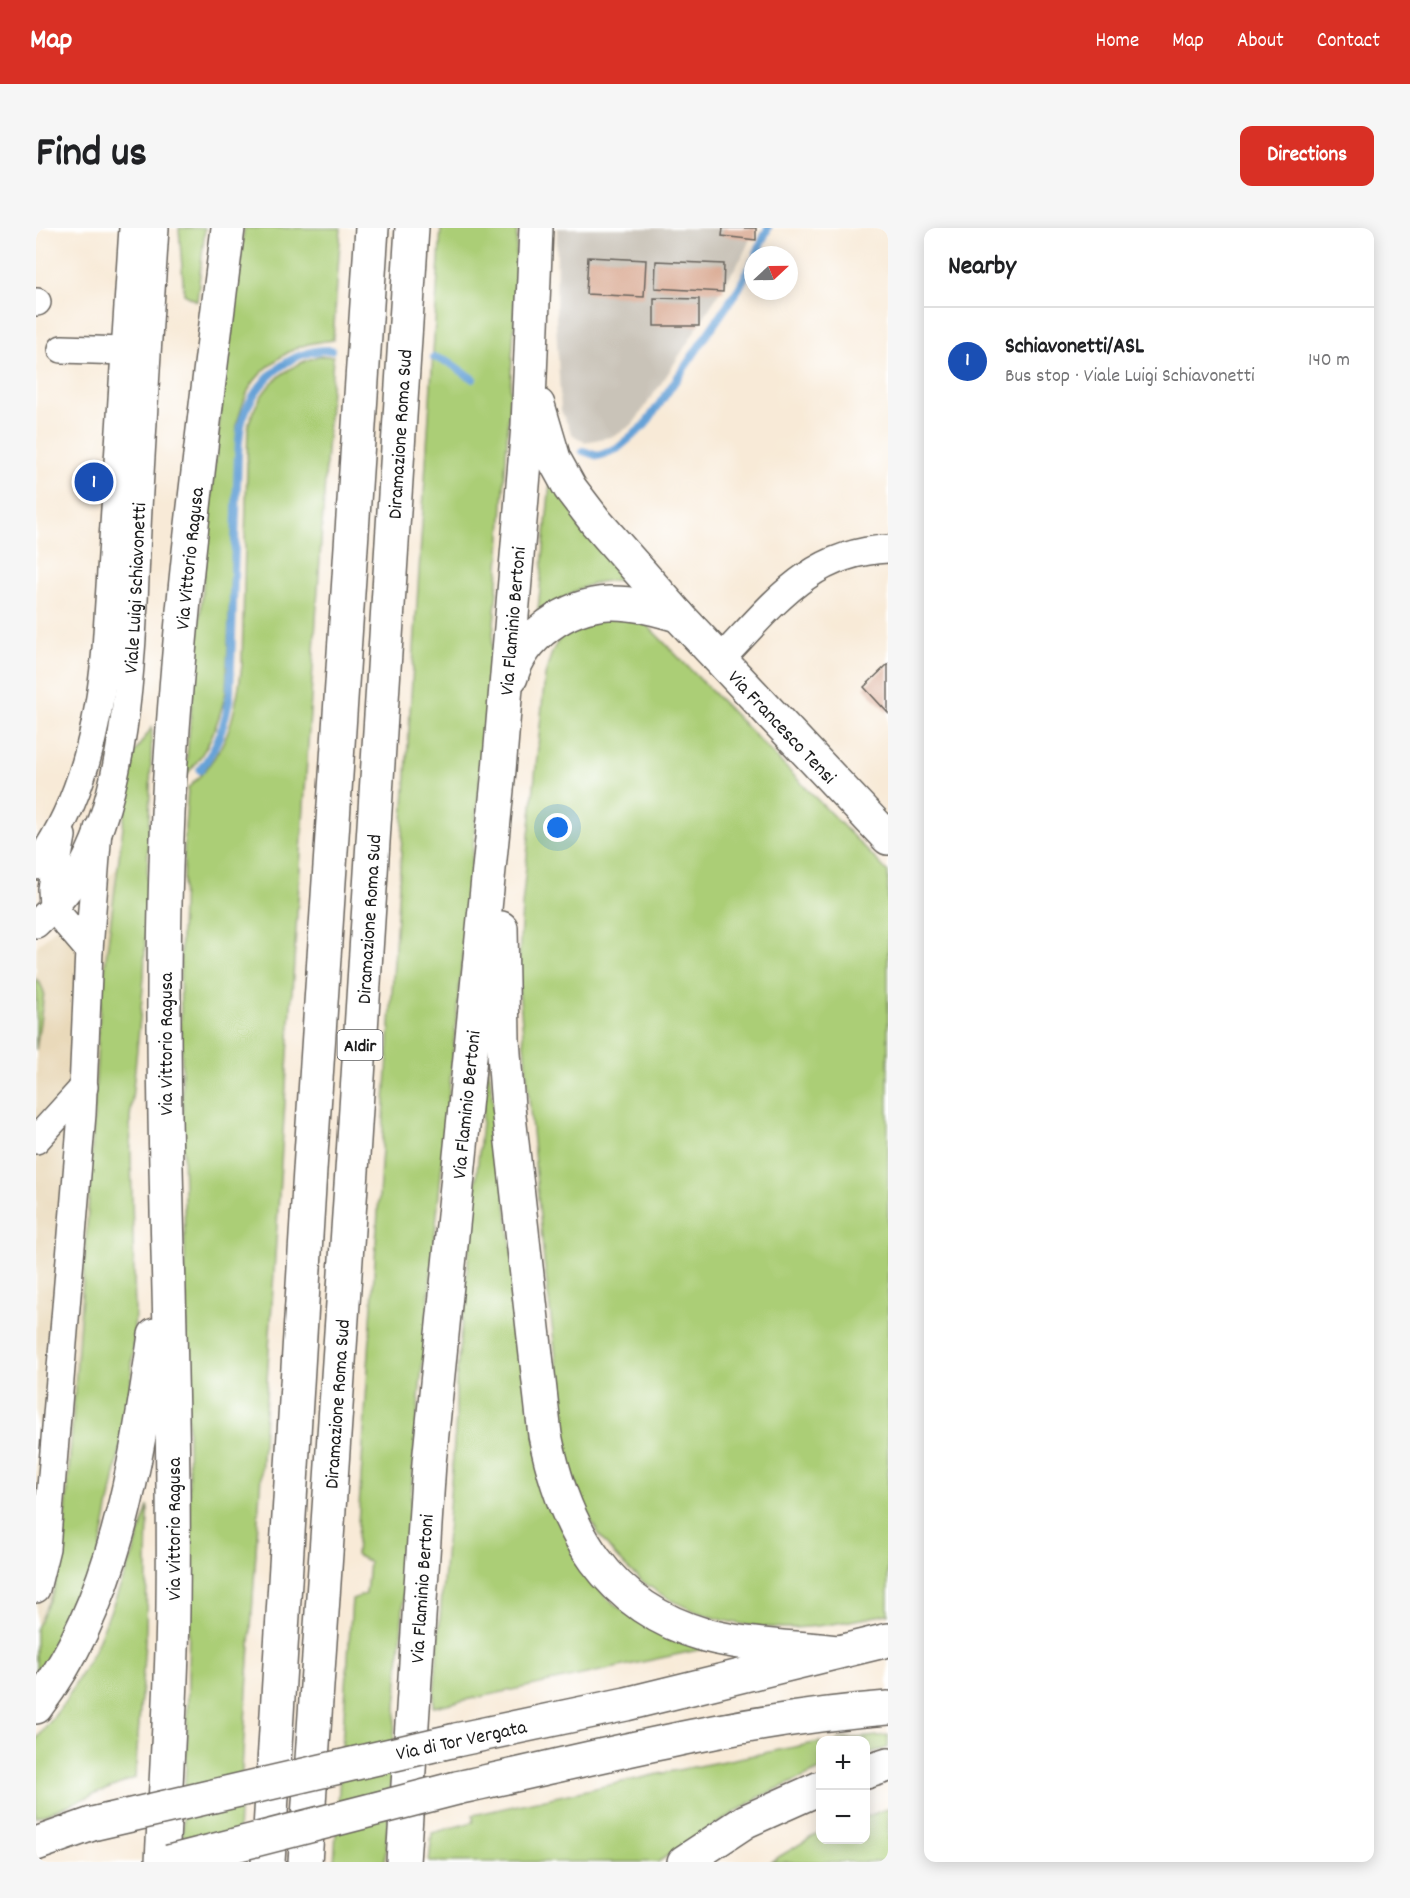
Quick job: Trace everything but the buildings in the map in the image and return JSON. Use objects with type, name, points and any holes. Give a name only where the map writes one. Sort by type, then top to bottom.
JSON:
[{"type":"main road","name":"Via Vittorio Ragusa","points":[[162,1862],[173,1608],[164,1081],[167,812],[180,633],[228,228]]},
{"type":"main road","name":"Diramazione Roma Sud","points":[[268,1862],[311,1158],[372,228]]},
{"type":"main road","name":"Diramazione Roma Sud","points":[[305,1862],[412,228]]},
{"type":"main road","points":[[532,346],[536,228]]},
{"type":"main road","name":"Via Francesco Tensi","points":[[532,346],[535,393],[544,430],[560,472],[596,522],[719,661],[888,838]]},
{"type":"main road","name":"Via Flaminio Bertoni","points":[[403,1862],[429,1463],[499,770],[528,426],[532,346]]},
{"type":"main road","points":[[505,699],[513,669],[522,653],[536,636],[565,616],[588,606],[610,603],[643,606],[678,615]]},
{"type":"main road","points":[[499,770],[503,1040],[507,1096],[545,1435],[562,1495],[578,1533],[604,1574],[625,1594],[654,1613],[681,1626],[720,1638],[837,1652]]},
{"type":"main road","points":[[36,1707],[70,1654],[108,1567],[140,1434],[168,1238]]},
{"type":"main road","name":"Via di Tor Vergata","points":[[36,1844],[92,1824],[456,1740],[626,1704],[888,1640]]},
{"type":"main road","points":[[169,1862],[457,1788],[739,1726],[888,1708]]},
{"type":"main road","points":[[870,1771],[888,1765]]},
{"type":"main road","points":[[684,1862],[746,1821],[816,1790]]},
{"type":"street","name":"Viale Luigi Schiavonetti","points":[[36,866],[54,840],[78,784],[90,744],[104,674],[133,228]]},
{"type":"street","name":"Viale Luigi Schiavonetti","points":[[44,916],[74,881],[90,852],[111,787],[118,755],[127,691],[155,228]]},
{"type":"street","points":[[62,349],[124,351]]},
{"type":"street","points":[[719,661],[810,573],[842,557],[888,549]]},
{"type":"street","points":[[66,814],[52,889],[44,916],[89,950]]},
{"type":"street","points":[[36,1589],[46,1548],[84,1087],[89,950],[98,829]]},
{"type":"street","points":[[36,1140],[84,1087]]},
{"type":"shaded area","points":[[557,228],[755,228],[747,246],[744,246],[742,257],[667,375],[633,424],[615,436],[585,442],[573,435],[561,411],[556,324]]},
{"type":"shaded area","points":[[118,867],[63,1553],[53,1592],[36,1628],[36,947]]},
{"type":"green space","points":[[179,228],[205,228],[197,301],[184,294]]},
{"type":"green space","points":[[244,228],[341,228],[333,340],[305,345],[282,356],[267,368],[250,387],[243,405],[237,423],[226,692],[206,748],[185,776],[212,489]]},
{"type":"green space","points":[[441,228],[517,228],[514,328],[499,568],[416,1428],[385,1862],[334,1862],[352,1599],[366,1594],[369,1562],[356,1555]]},
{"type":"green space","points":[[318,356],[333,356],[236,1862],[181,1862],[187,1743],[190,1554],[180,962],[188,788],[202,774],[221,747],[232,717],[239,684],[242,665],[248,425],[259,400],[274,381],[293,367]]},
{"type":"green space","points":[[551,472],[638,581],[595,583],[571,593],[537,621]]},
{"type":"green space","points":[[593,614],[644,622],[888,872],[888,1614],[796,1628],[744,1625],[707,1616],[673,1601],[642,1581],[616,1556],[594,1526],[578,1492],[568,1453],[544,1261],[519,990],[519,959],[522,906],[545,676],[552,653],[560,638],[573,626]]},
{"type":"green space","points":[[152,727],[144,978],[130,1119],[135,1313],[130,1399],[93,1584],[36,1682],[36,1628],[53,1592],[63,1553],[89,1199],[100,1006],[132,756]]},
{"type":"green space","points":[[36,979],[44,993],[36,1050]]},
{"type":"green space","points":[[488,1062],[536,1440],[591,1579],[608,1599],[633,1618],[703,1649],[433,1707],[456,1419],[456,1381]]},
{"type":"green space","points":[[148,1506],[146,1629],[135,1778],[36,1818],[36,1740],[65,1702],[95,1649],[133,1555]]},
{"type":"green space","points":[[888,1735],[888,1748],[870,1753],[870,1737]]},
{"type":"green space","points":[[816,1743],[816,1772],[759,1797],[658,1862],[429,1862],[432,1833],[473,1822],[473,1815],[668,1772]]},
{"type":"green space","points":[[888,1808],[888,1862],[770,1862],[816,1834],[816,1844],[870,1844],[870,1815]]},
{"type":"waterway","points":[[760,246],[768,228]]},
{"type":"waterway","points":[[583,451],[598,456],[617,449],[645,425],[744,278]]},
{"type":"waterway","points":[[200,770],[212,752],[220,733],[230,693],[238,455],[243,418],[256,392],[276,370],[302,355],[331,350]]},
{"type":"waterway","points":[[434,357],[450,363],[473,379]]},
{"type":"place","name":"Schiavonetti/ASL","points":[[94,482]]}]
